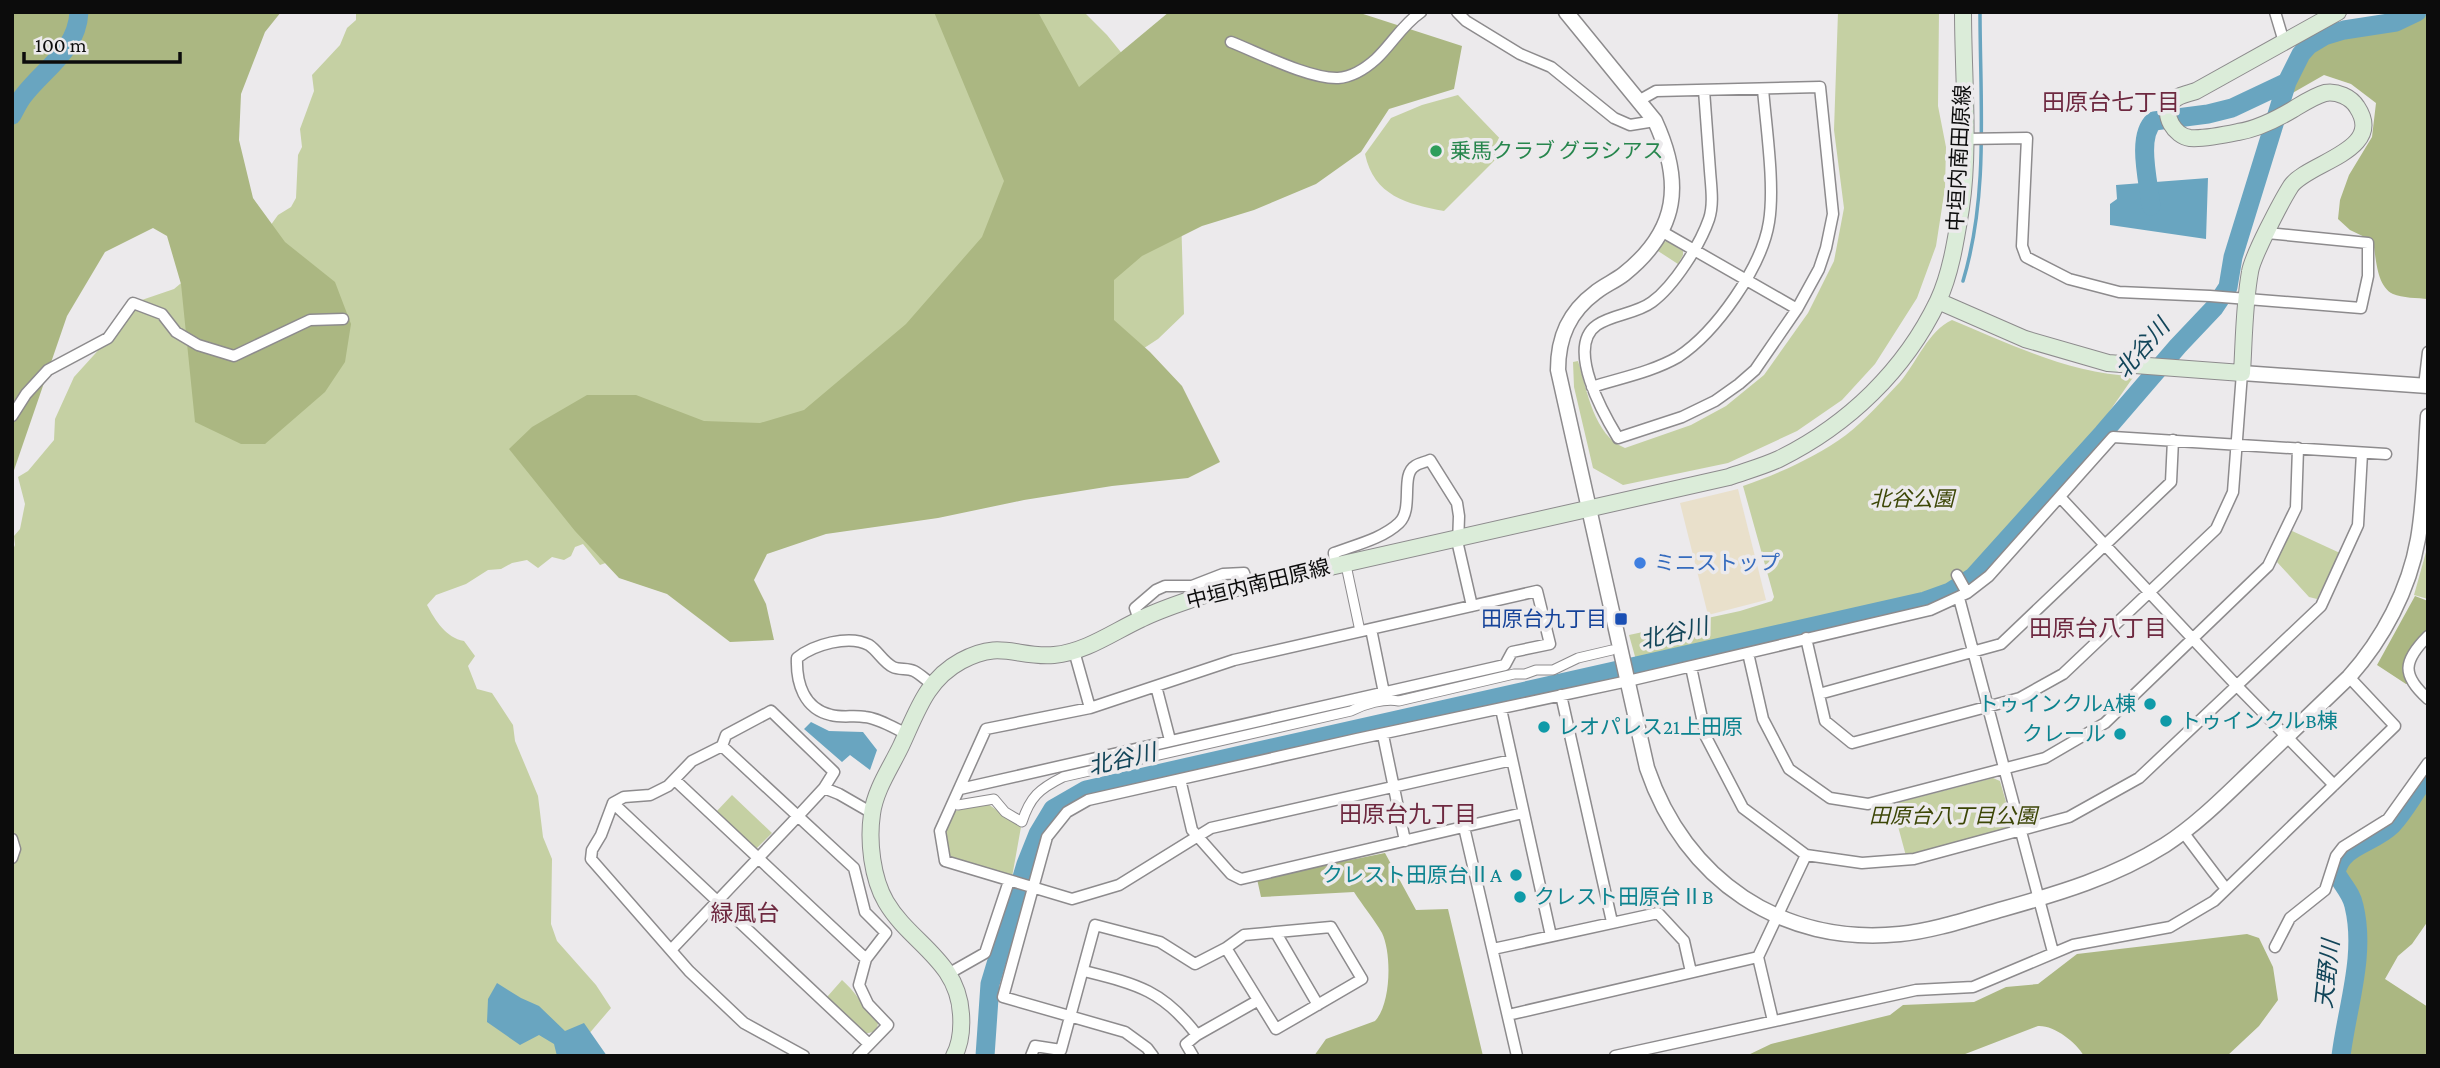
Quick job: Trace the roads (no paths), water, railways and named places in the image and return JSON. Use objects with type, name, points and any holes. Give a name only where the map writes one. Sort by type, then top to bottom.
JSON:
[{"type":"main road","name":"中垣内南田原線","points":[[954,1056],[962,1029],[960,1004],[948,974],[886,902],[878,882],[870,838],[872,813],[881,785],[921,700],[944,671],[983,651],[1007,649],[1053,655],[1074,651],[1139,620],[1201,596],[1341,567],[1390,552],[1730,477],[1778,459],[1826,432],[1858,407],[1887,378],[1914,342],[1938,301],[1952,254],[1961,206],[1964,139],[1963,12]]},
{"type":"main road","points":[[1938,301],[2025,339],[2108,363],[2242,373],[2240,299],[2250,270],[2293,183],[2354,146],[2362,128],[2359,109],[2352,101],[2334,93],[2324,93],[2262,125],[2240,132],[2191,138],[2183,136],[2170,118],[2170,104],[2179,96],[2196,91],[2338,12]]},
{"type":"street","points":[[1230,42],[1321,77],[1341,78],[1363,70],[1378,57],[1409,20],[1421,12]]},
{"type":"street","points":[[1457,12],[1466,21],[1520,54],[1551,67],[1614,118],[1630,125],[1655,121]]},
{"type":"street","points":[[1566,12],[1655,121],[1665,141],[1672,168],[1673,193],[1670,212],[1661,231],[1636,264],[1581,305],[1567,325],[1558,348],[1558,370],[1617,653],[1627,678],[1647,768],[1678,832],[1705,866],[1726,886],[1776,916],[1828,933],[1868,936],[1903,934],[2067,892],[2109,876],[2183,832],[2226,795],[2349,677],[2383,632],[2409,577],[2418,539],[2428,416]]},
{"type":"street","points":[[2276,12],[2284,42]]},
{"type":"street","points":[[1640,100],[1656,91],[1820,87],[1833,214],[1819,269],[1797,309],[1755,370],[1715,401],[1682,418],[1618,438],[1604,415],[1586,366],[1589,335],[1597,326],[1651,303],[1666,290],[1694,250],[1710,216],[1712,203],[1704,90]]},
{"type":"street","points":[[1592,387],[1661,366],[1678,356],[1711,328],[1746,279],[1763,245],[1771,203],[1763,89]]},
{"type":"street","points":[[1964,139],[2027,138],[2022,246],[2026,257],[2069,279],[2119,292],[2361,308],[2368,276],[2368,243],[2267,233]]},
{"type":"street","points":[[1661,231],[1797,309]]},
{"type":"street","points":[[12,416],[26,394],[48,370],[108,338],[134,303],[162,314],[176,332],[198,345],[234,356],[310,320],[342,318]]},
{"type":"street","points":[[1806,638],[1825,721],[1852,743],[2020,698],[2063,674],[2216,529],[2233,492],[2242,373],[2426,386],[2428,352]]},
{"type":"street","points":[[1153,1056],[1147,1048],[1125,1032],[1003,997],[1047,837],[1067,812],[1088,800],[1501,709],[1627,678],[1692,667],[1930,610],[1964,594],[1989,576],[2113,437],[2386,454]]},
{"type":"street","points":[[1819,694],[2001,644],[2171,482],[2173,440]]},
{"type":"street","points":[[1748,653],[1763,719],[1789,769],[1830,798],[1868,804],[2045,758],[2105,723],[2268,566],[2296,508],[2298,448]]},
{"type":"street","points":[[1692,667],[1706,737],[1743,808],[1806,855],[1862,863],[1914,859],[2068,817],[2139,778],[2321,606],[2358,525],[2362,453]]},
{"type":"street","points":[[1384,693],[1365,630],[1334,553],[1382,535],[1401,522],[1406,513],[1409,472],[1415,466],[1430,460],[1457,503],[1457,538],[1472,606]]},
{"type":"street","points":[[2060,497],[2334,785]]},
{"type":"street","points":[[1382,535],[1390,552]]},
{"type":"street","points":[[1957,575],[1964,594],[1973,653],[2053,952]]},
{"type":"street","points":[[960,789],[1505,665],[1512,652],[1550,644],[1537,591],[1234,660],[1090,708],[986,729],[940,831],[945,861],[1072,899],[1119,884],[1211,828],[1512,760]]},
{"type":"street","points":[[2428,636],[2417,647],[2408,669],[2412,685],[2428,699]]},
{"type":"street","points":[[906,734],[869,717],[833,716],[812,706],[799,686],[796,675],[797,659],[816,648],[845,641],[859,642],[867,644],[893,667],[913,670],[932,684]]},
{"type":"street","points":[[1074,651],[1090,708]]},
{"type":"street","points":[[958,805],[994,799],[1005,812],[1022,822],[1027,805],[1035,794],[1063,777],[1351,711],[1360,706],[1399,701],[1514,674],[1553,670],[1578,659],[1617,653]]},
{"type":"street","points":[[1615,1056],[1916,990],[1973,987],[2073,944],[2170,927],[2214,901],[2395,726],[2349,677]]},
{"type":"street","points":[[1156,686],[1170,740]]},
{"type":"street","points":[[1561,695],[1612,922]]},
{"type":"street","points":[[1501,709],[1551,936]]},
{"type":"street","points":[[671,950],[824,788],[834,772],[771,711],[726,735],[722,746],[692,761],[675,780],[650,794],[624,797],[613,803],[592,850],[591,859],[689,971],[744,1023],[804,1056]]},
{"type":"street","points":[[1383,735],[1405,841]]},
{"type":"street","points":[[722,746],[854,868],[865,912],[886,933],[866,959],[859,985],[868,1003],[888,1025],[858,1056]]},
{"type":"street","points":[[2275,947],[2290,918],[2325,890],[2336,856],[2343,847],[2388,819],[2428,763]]},
{"type":"street","points":[[1180,779],[1192,830],[1231,874],[1241,878],[1523,813]]},
{"type":"street","points":[[675,780],[866,959]]},
{"type":"street","points":[[824,788],[872,813]]},
{"type":"street","points":[[613,803],[869,1044]]},
{"type":"street","points":[[1464,827],[1517,1056]]},
{"type":"street","points":[[2183,832],[2226,889]]},
{"type":"street","points":[[12,839],[15,849],[12,858]]},
{"type":"street","points":[[1773,1021],[1758,957],[1806,855]]},
{"type":"street","points":[[948,974],[985,953],[1009,881]]},
{"type":"street","points":[[1493,949],[1658,914],[1685,941],[1691,972]]},
{"type":"street","points":[[1031,1056],[1035,1045],[1061,1050],[1095,925],[1160,942],[1195,964],[1226,948],[1244,934],[1331,927],[1362,979],[1276,1029],[1226,948]]},
{"type":"street","points":[[1276,933],[1318,1005]]},
{"type":"street","points":[[1508,1015],[1758,957]]},
{"type":"street","points":[[1084,971],[1131,983],[1154,994],[1180,1013],[1196,1035]]},
{"type":"street","points":[[1193,1056],[1186,1044],[1196,1035],[1257,1001]]},
{"type":"water","points":[[2208,178],[2206,239],[2110,225],[2110,204],[2117,199],[2116,185]]},
{"type":"water","points":[[811,722],[829,731],[863,732],[877,750],[870,770],[850,755],[842,762],[804,729]]},
{"type":"water","points":[[497,983],[539,1006],[565,1031],[584,1023],[607,1056],[557,1056],[554,1044],[539,1035],[520,1045],[487,1022],[488,999]]},
{"type":"waterway","points":[[12,115],[32,85],[66,48],[73,37],[79,12]]},
{"type":"waterway","points":[[1963,281],[1977,215],[1980,182],[1980,12]]},
{"type":"waterway","name":"北谷川","points":[[985,1056],[990,984],[1026,864],[1038,834],[1053,809],[1086,790],[1925,601],[1950,592],[1973,577],[2214,308],[2228,287],[2233,257],[2287,82],[2301,54],[2309,45],[2324,36],[2396,22],[2417,12]]},
{"type":"waterway","name":"北谷川","points":[[2151,206],[2145,149],[2149,128],[2154,121],[2232,108],[2287,82]]},
{"type":"waterway","name":"天野川","points":[[2341,1056],[2358,943],[2353,902],[2336,873],[2344,856],[2392,825],[2428,775]]},
{"type":"place","name":"乗馬クラブ グラシアス","points":[[1436,151]]},
{"type":"place","name":"ミニストップ","points":[[1640,563]]},
{"type":"place","name":"田原台九丁目","points":[[1621,619]]},
{"type":"place","name":"トゥインクルA棟","points":[[2150,704]]},
{"type":"place","name":"トゥインクルB棟","points":[[2166,721]]},
{"type":"place","name":"レオパレス21上田原","points":[[1544,727]]},
{"type":"place","name":"クレール","points":[[2120,734]]},
{"type":"place","name":"クレスト田原台ⅡA","points":[[1516,875]]},
{"type":"place","name":"クレスト田原台ⅡB","points":[[1520,897]]},
{"type":"district","name":"田原台七丁目","points":[[2111,102]]},
{"type":"district","name":"田原台八丁目","points":[[2098,628]]},
{"type":"district","name":"田原台九丁目","points":[[1408,814]]},
{"type":"district","name":"緑風台","points":[[745,913]]},
{"type":"park label","name":"北谷公園","points":[[1912,499]]},
{"type":"park label","name":"田原台八丁目公園","points":[[1953,816]]}]
